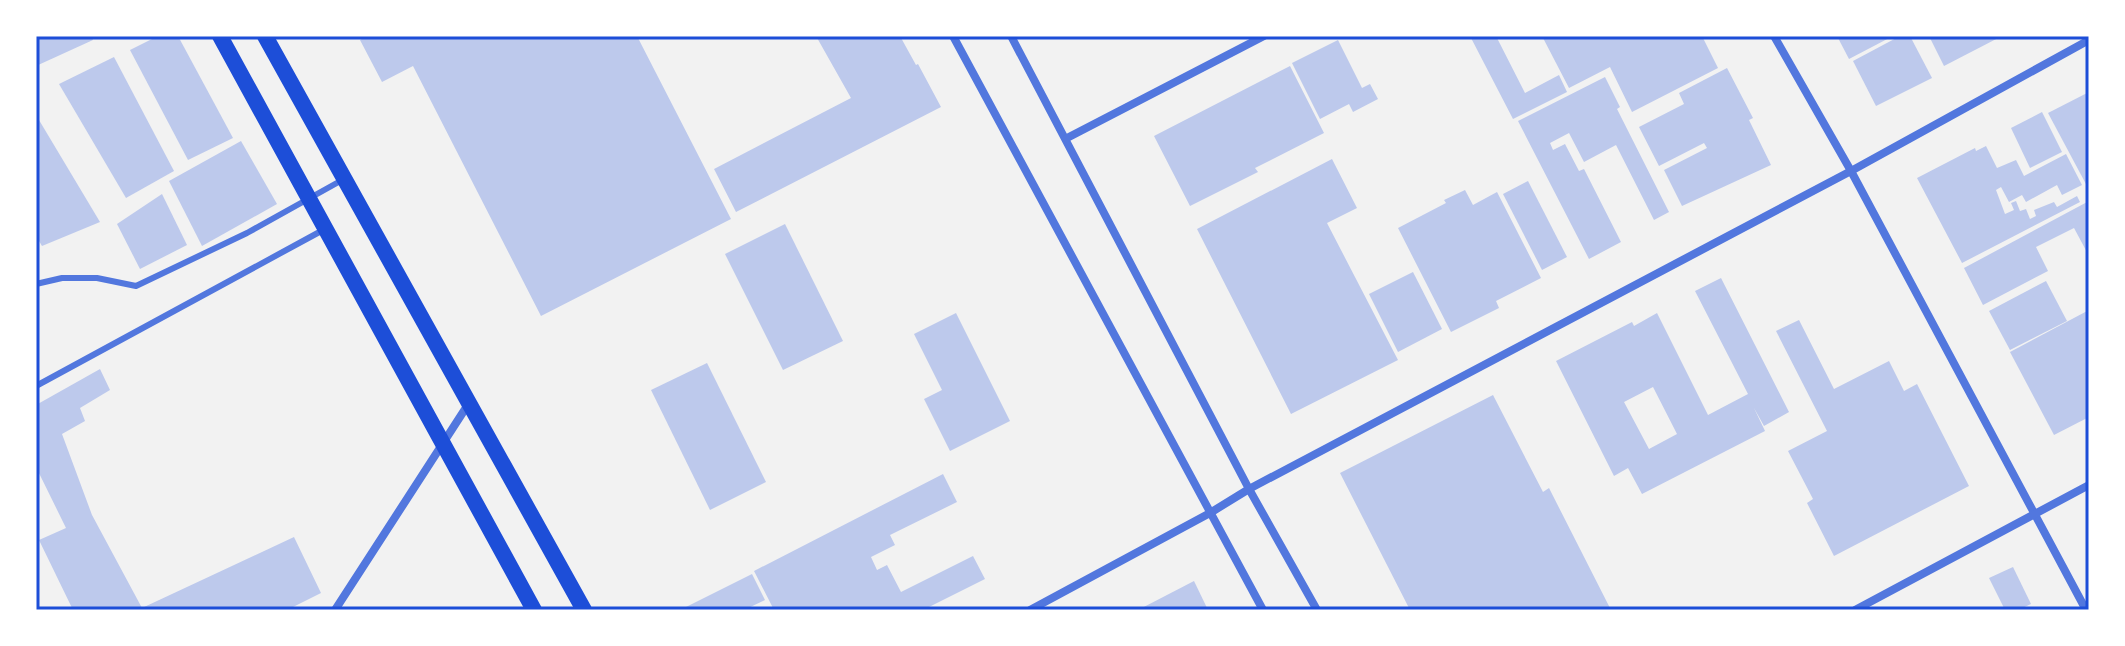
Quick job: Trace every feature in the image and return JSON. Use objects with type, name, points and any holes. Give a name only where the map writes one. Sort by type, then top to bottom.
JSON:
[{"type":"main road","points":[[220,36],[534,610]]},
{"type":"main road","points":[[265,36],[584,610]]},
{"type":"street","points":[[953,36],[1263,610]]},
{"type":"street","points":[[1011,36],[1249,489],[1317,610]]},
{"type":"street","points":[[1067,138],[1264,36]]},
{"type":"street","points":[[1774,36],[1851,171],[2086,610]]},
{"type":"street","points":[[1030,610],[1249,489],[1851,171],[2089,40]]},
{"type":"street","points":[[335,610],[469,403]]},
{"type":"street","points":[[1855,610],[2089,485]]},
{"type":"lane","points":[[36,284],[62,278],[97,278],[136,286],[247,233],[344,179]]},
{"type":"lane","points":[[36,386],[325,229]]},
{"type":"building","points":[[36,36],[91,36],[93,40],[36,66]]},
{"type":"building","points":[[158,36],[178,36],[233,138],[188,160],[130,50]]},
{"type":"building","points":[[367,36],[637,36],[731,219],[541,316],[413,66],[382,82],[360,40]]},
{"type":"building","points":[[816,36],[900,36],[941,107],[736,212],[714,169],[851,98]]},
{"type":"building","points":[[1470,36],[1496,36],[1525,93],[1559,75],[1567,92],[1513,119]]},
{"type":"building","points":[[1542,36],[1702,36],[1718,68],[1632,112],[1610,67],[1569,88]]},
{"type":"building","points":[[1837,36],[1893,36],[1849,59]]},
{"type":"building","points":[[1900,36],[1910,36],[1932,78],[1876,106],[1853,61]]},
{"type":"building","points":[[1929,36],[2002,36],[1944,66]]},
{"type":"building","points":[[1338,40],[1362,88],[1370,84],[1378,99],[1353,112],[1349,104],[1320,119],[1292,63]]},
{"type":"building","points":[[114,57],[174,171],[126,198],[59,84]]},
{"type":"building","points":[[1290,66],[1324,133],[1255,168],[1258,172],[1190,206],[1154,136]]},
{"type":"building","points":[[1727,68],[1753,118],[1749,120],[1771,165],[1682,206],[1664,170],[1707,148],[1704,143],[1659,166],[1639,127],[1684,104],[1679,93]]},
{"type":"building","points":[[1605,77],[1620,107],[1617,109],[1669,212],[1654,220],[1616,145],[1584,162],[1569,133],[1550,143],[1553,150],[1565,144],[1579,171],[1584,169],[1621,242],[1589,259],[1518,121]]},
{"type":"building","points":[[2089,92],[2089,185],[2087,186],[2048,113]]},
{"type":"building","points":[[2042,112],[2062,152],[2030,168],[2011,128]]},
{"type":"building","points":[[36,115],[100,222],[42,246],[36,236]]},
{"type":"building","points":[[241,141],[277,204],[202,246],[169,181]]},
{"type":"building","points":[[1986,146],[1997,168],[2016,160],[2024,176],[2066,154],[2082,185],[2062,195],[2057,185],[2026,202],[2022,195],[2009,202],[2001,187],[1996,190],[2005,214],[2014,210],[2011,203],[2016,201],[2020,211],[2026,209],[2030,219],[2036,216],[2034,210],[2054,202],[2057,207],[2077,196],[2080,202],[1962,263],[1917,178],[1975,148],[1976,151]]},
{"type":"building","points":[[1332,159],[1357,208],[1327,223],[1398,360],[1291,414],[1197,229]]},
{"type":"building","points":[[1528,181],[1567,257],[1542,270],[1503,194]]},
{"type":"building","points":[[1465,190],[1473,205],[1497,192],[1541,278],[1496,301],[1499,308],[1451,332],[1398,228]]},
{"type":"building","points":[[162,194],[187,245],[140,269],[117,224]]},
{"type":"building","points":[[2089,201],[2089,256],[2074,228],[2036,247],[2048,271],[1983,305],[1964,268]]},
{"type":"building","points":[[785,224],[843,341],[783,370],[725,254]]},
{"type":"building","points":[[1413,272],[1442,329],[1398,352],[1369,294]]},
{"type":"building","points":[[1721,278],[1789,412],[1764,426],[1754,408],[1765,431],[1642,494],[1628,468],[1614,476],[1556,361],[1632,322],[1634,326],[1657,313],[1708,415],[1748,394],[1695,291]],"holes":[[[1653,387],[1677,434],[1649,449],[1624,402]]]},
{"type":"building","points":[[2046,281],[2067,321],[2010,350],[1989,311]]},
{"type":"building","points":[[2089,310],[2089,417],[2054,435],[2010,352]]},
{"type":"building","points":[[956,313],[1010,421],[950,451],[924,399],[942,390],[914,334]]},
{"type":"building","points":[[1799,320],[1834,389],[1889,361],[1904,391],[1917,384],[1969,486],[1834,556],[1807,503],[1813,499],[1788,451],[1827,431],[1776,331]]},
{"type":"building","points":[[707,363],[766,482],[710,510],[651,390]]},
{"type":"building","points":[[100,369],[110,390],[80,408],[85,421],[62,434],[92,515],[142,608],[294,537],[321,593],[287,610],[73,610],[39,540],[66,528],[36,467],[36,405]]},
{"type":"building","points":[[1493,395],[1543,492],[1549,488],[1611,610],[1410,610],[1340,473]]},
{"type":"building","points":[[943,474],[957,502],[890,535],[895,545],[871,557],[877,570],[887,565],[901,592],[973,556],[985,579],[923,610],[774,610],[754,571]]},
{"type":"building","points":[[2013,567],[2031,604],[2018,610],[2005,610],[1989,578]]},
{"type":"building","points":[[752,574],[765,600],[744,610],[680,610]]},
{"type":"building","points":[[1194,581],[1208,610],[1138,610]]}]
